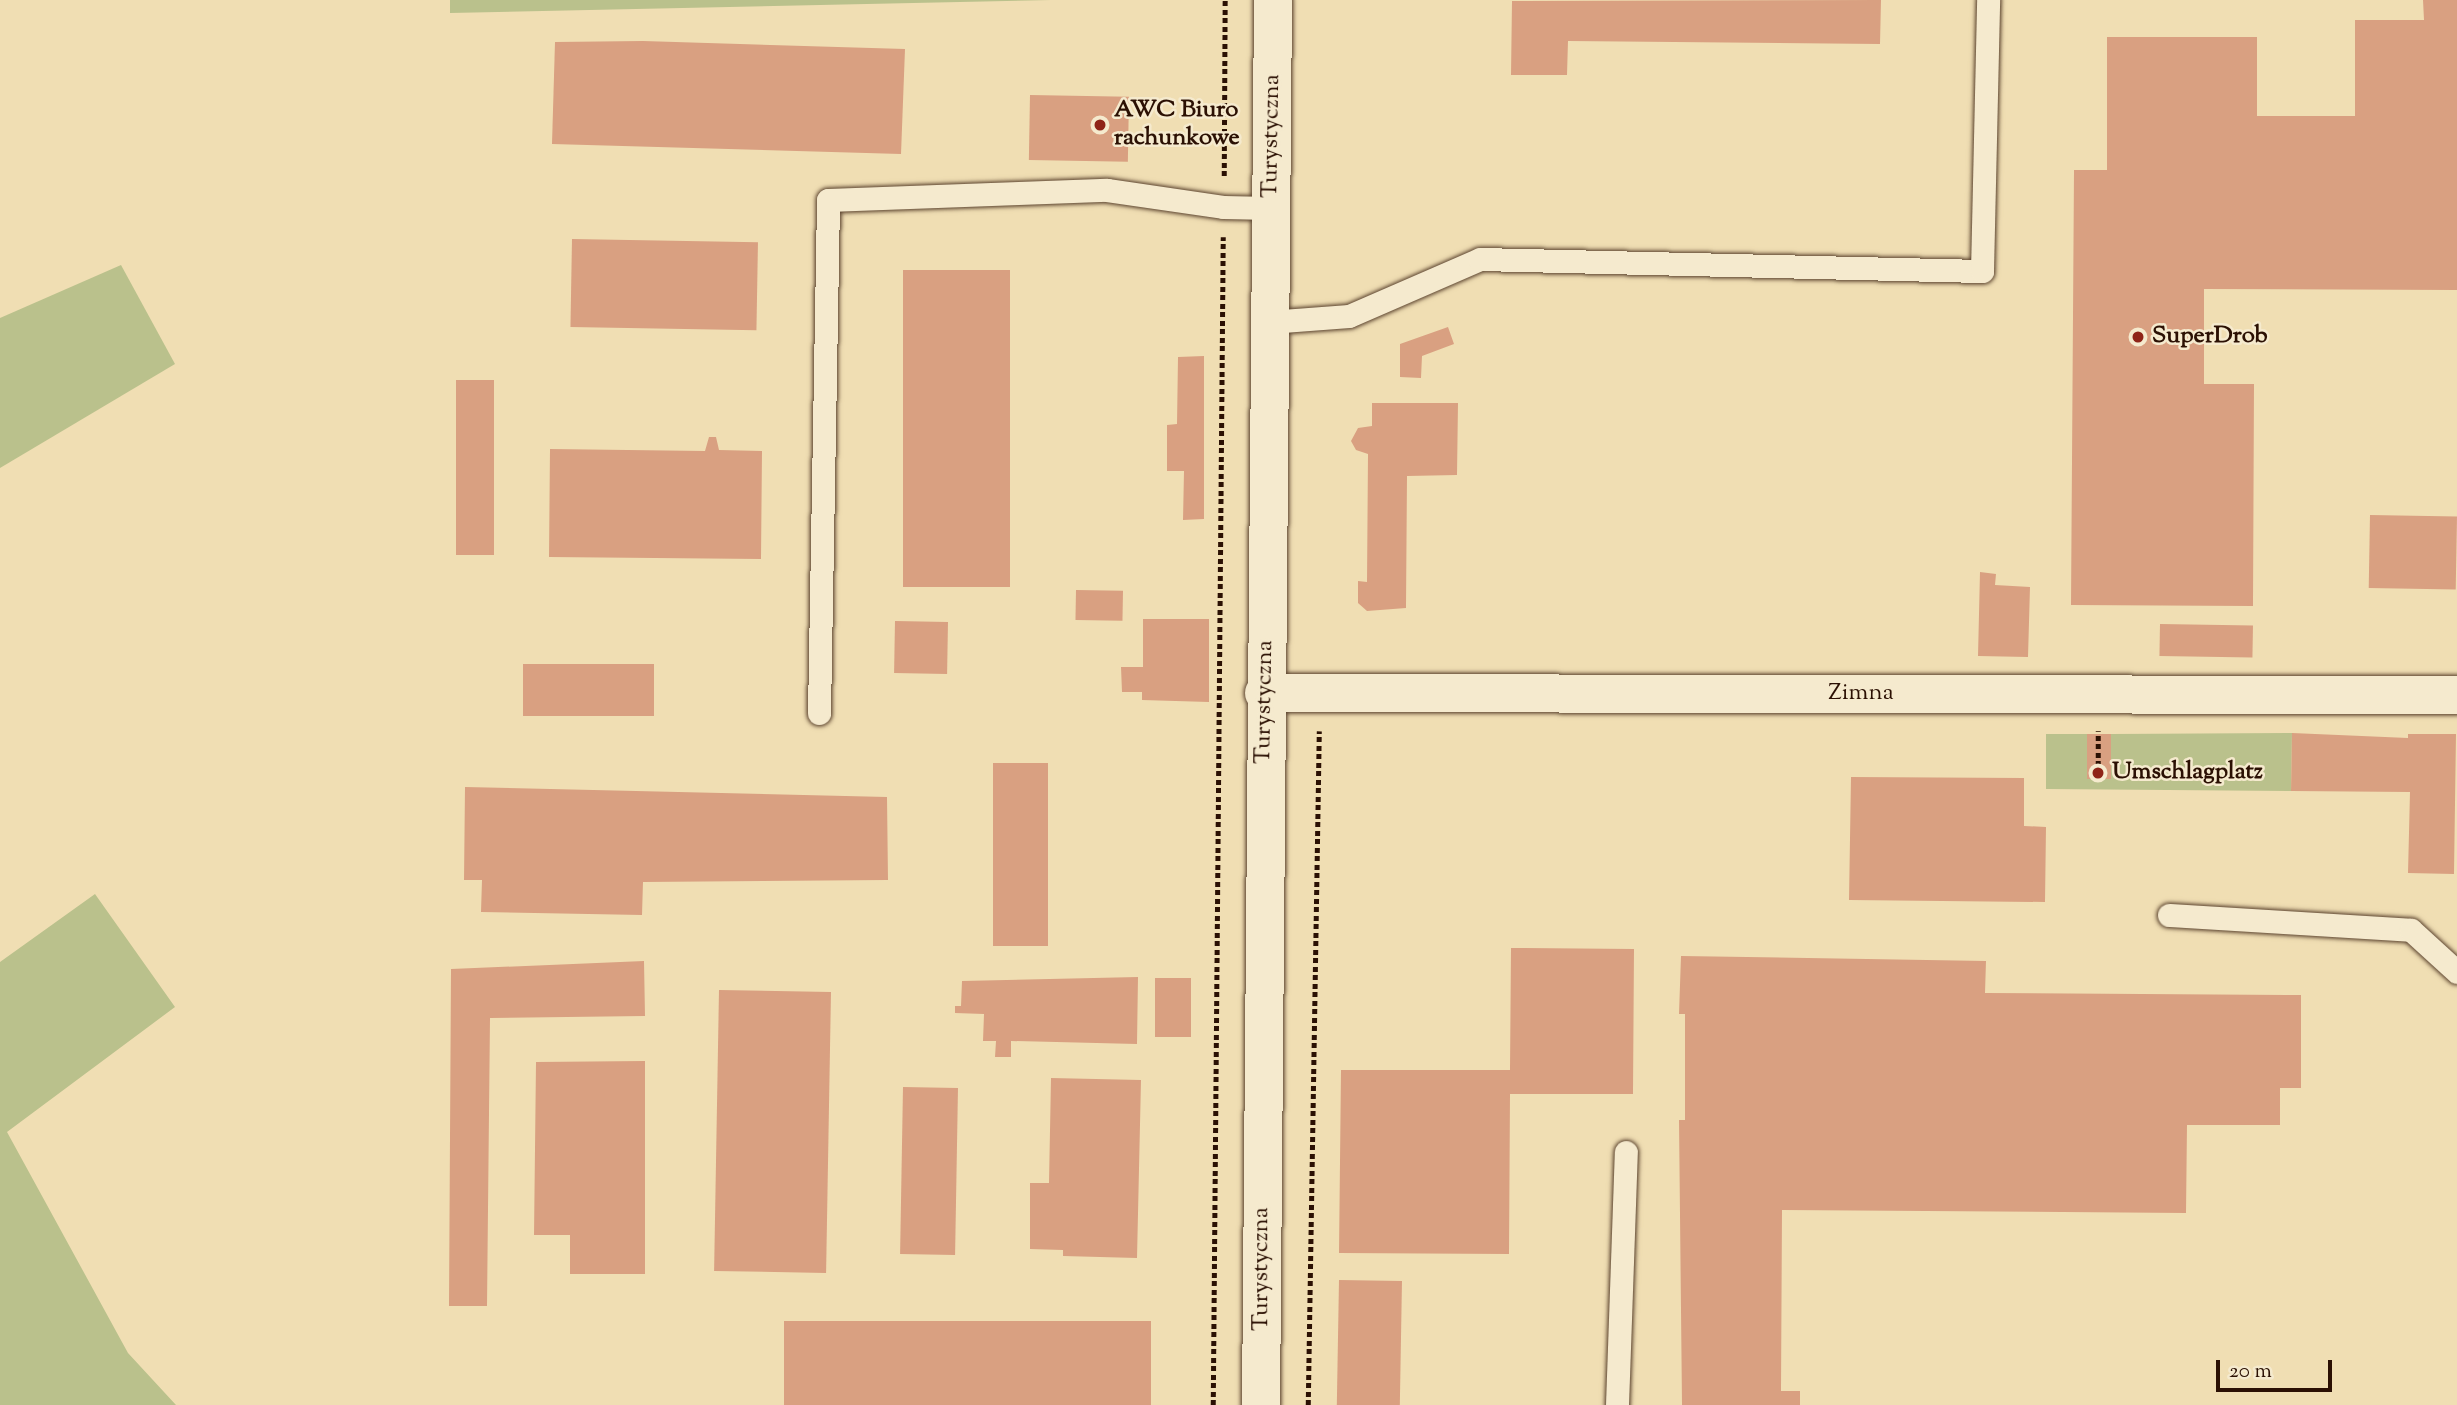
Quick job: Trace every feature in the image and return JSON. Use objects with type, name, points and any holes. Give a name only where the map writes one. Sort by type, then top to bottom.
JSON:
[{"type":"main road","name":"Turystyczna","points":[[1261,1405],[1264,693],[1273,0]]},
{"type":"main road","name":"Zimna","points":[[1264,693],[2457,695]]},
{"type":"lane","points":[[1269,323],[1349,316],[1480,259],[1982,271],[1988,0]]},
{"type":"lane","points":[[819,713],[828,200],[1107,190],[1223,207],[1271,208]]},
{"type":"lane","points":[[2169,915],[2411,930],[2457,972]]},
{"type":"lane","points":[[1618,1405],[1626,1152]]},
{"type":"path","points":[[1213,1405],[1225,0]]},
{"type":"path","points":[[2084,726],[2112,726]]},
{"type":"path","points":[[2098,726],[2098,766]]},
{"type":"path","points":[[1308,1405],[1319,727]]},
{"type":"green space","points":[[450,0],[1051,0],[450,13]]},
{"type":"green space","points":[[121,265],[175,364],[0,468],[0,318]]},
{"type":"green space","points":[[2292,733],[2291,791],[2046,789],[2046,734],[2087,734],[2087,779],[2110,779],[2111,734]]},
{"type":"green space","points":[[95,894],[175,1007],[7,1132],[128,1353],[176,1405],[0,1405],[0,962]]},
{"type":"building","points":[[1881,0],[1880,44],[1568,41],[1567,75],[1511,75],[1512,1]]},
{"type":"building","name":"SuperDrob","points":[[2423,0],[2457,0],[2457,290],[2204,289],[2204,384],[2254,384],[2253,606],[2071,605],[2074,170],[2107,170],[2107,37],[2257,37],[2257,116],[2355,116],[2355,20],[2424,20]]},
{"type":"building","points":[[643,41],[905,49],[901,154],[552,144],[555,42]]},
{"type":"building","points":[[1030,95],[1129,97],[1128,162],[1029,160]]},
{"type":"building","points":[[572,239],[758,242],[756,330],[570,327]]},
{"type":"building","points":[[903,270],[1010,270],[1010,587],[903,587]]},
{"type":"building","points":[[1448,327],[1454,344],[1422,356],[1421,378],[1400,377],[1400,344]]},
{"type":"building","points":[[1204,356],[1204,519],[1183,520],[1184,471],[1167,471],[1167,425],[1177,424],[1178,357]]},
{"type":"building","points":[[456,380],[494,380],[494,555],[456,555]]},
{"type":"building","points":[[1372,403],[1458,403],[1457,475],[1407,476],[1406,608],[1367,611],[1358,603],[1358,581],[1367,582],[1368,454],[1356,450],[1351,441],[1358,428],[1372,426]]},
{"type":"building","points":[[709,437],[716,437],[719,450],[762,451],[761,559],[549,557],[550,449],[705,451]]},
{"type":"building","points":[[2370,515],[2457,517],[2456,590],[2369,588]]},
{"type":"building","points":[[1980,572],[1996,574],[1995,585],[2030,587],[2028,657],[1978,656]]},
{"type":"building","points":[[1076,590],[1123,591],[1122,621],[1075,620]]},
{"type":"building","points":[[1143,619],[1209,619],[1209,702],[1142,700],[1142,692],[1122,692],[1121,667],[1143,667]]},
{"type":"building","points":[[895,621],[948,622],[947,674],[894,673]]},
{"type":"building","points":[[2160,624],[2253,626],[2252,658],[2159,656]]},
{"type":"building","points":[[523,664],[654,664],[654,716],[523,716]]},
{"type":"building","points":[[2292,733],[2408,738],[2408,734],[2456,734],[2454,874],[2408,873],[2410,792],[2291,791]]},
{"type":"building","points":[[2087,734],[2111,734],[2111,779],[2087,779]]},
{"type":"building","points":[[993,763],[1048,763],[1048,946],[993,946]]},
{"type":"building","points":[[1851,777],[2024,778],[2024,826],[2046,827],[2045,902],[1849,900]]},
{"type":"building","points":[[465,787],[887,797],[888,880],[643,882],[642,915],[481,912],[482,880],[464,880]]},
{"type":"building","points":[[1511,948],[1634,949],[1633,1094],[1510,1094],[1509,1254],[1339,1253],[1341,1070],[1510,1070]]},
{"type":"building","points":[[1681,956],[1986,961],[1985,993],[2301,995],[2301,1088],[2280,1088],[2280,1125],[2187,1125],[2186,1213],[1782,1210],[1781,1391],[1800,1391],[1800,1405],[1682,1405],[1679,1120],[1685,1120],[1685,1014],[1679,1014]]},
{"type":"building","points":[[644,961],[645,1016],[490,1018],[487,1306],[449,1306],[451,969]]},
{"type":"building","points":[[1138,977],[1137,1044],[1011,1041],[1011,1057],[995,1057],[996,1041],[983,1041],[984,1014],[955,1013],[955,1006],[961,1006],[962,981]]},
{"type":"building","points":[[1155,978],[1191,978],[1191,1037],[1155,1037]]},
{"type":"building","points":[[719,990],[831,992],[826,1273],[714,1271]]},
{"type":"building","points":[[645,1061],[645,1274],[570,1274],[570,1235],[534,1235],[536,1062]]},
{"type":"building","points":[[1051,1078],[1141,1080],[1137,1258],[1063,1256],[1063,1250],[1030,1249],[1030,1183],[1049,1183]]},
{"type":"building","points":[[903,1087],[958,1088],[955,1255],[900,1254]]},
{"type":"building","points":[[1339,1280],[1402,1281],[1400,1405],[1337,1405]]},
{"type":"building","points":[[784,1321],[1151,1321],[1151,1405],[784,1405]]},
{"type":"place","name":"AWC Biuro rachunkowe","points":[[1100,125]]},
{"type":"place","name":"SuperDrob","points":[[2138,337]]},
{"type":"place","name":"Umschlagplatz","points":[[2098,773]]}]
